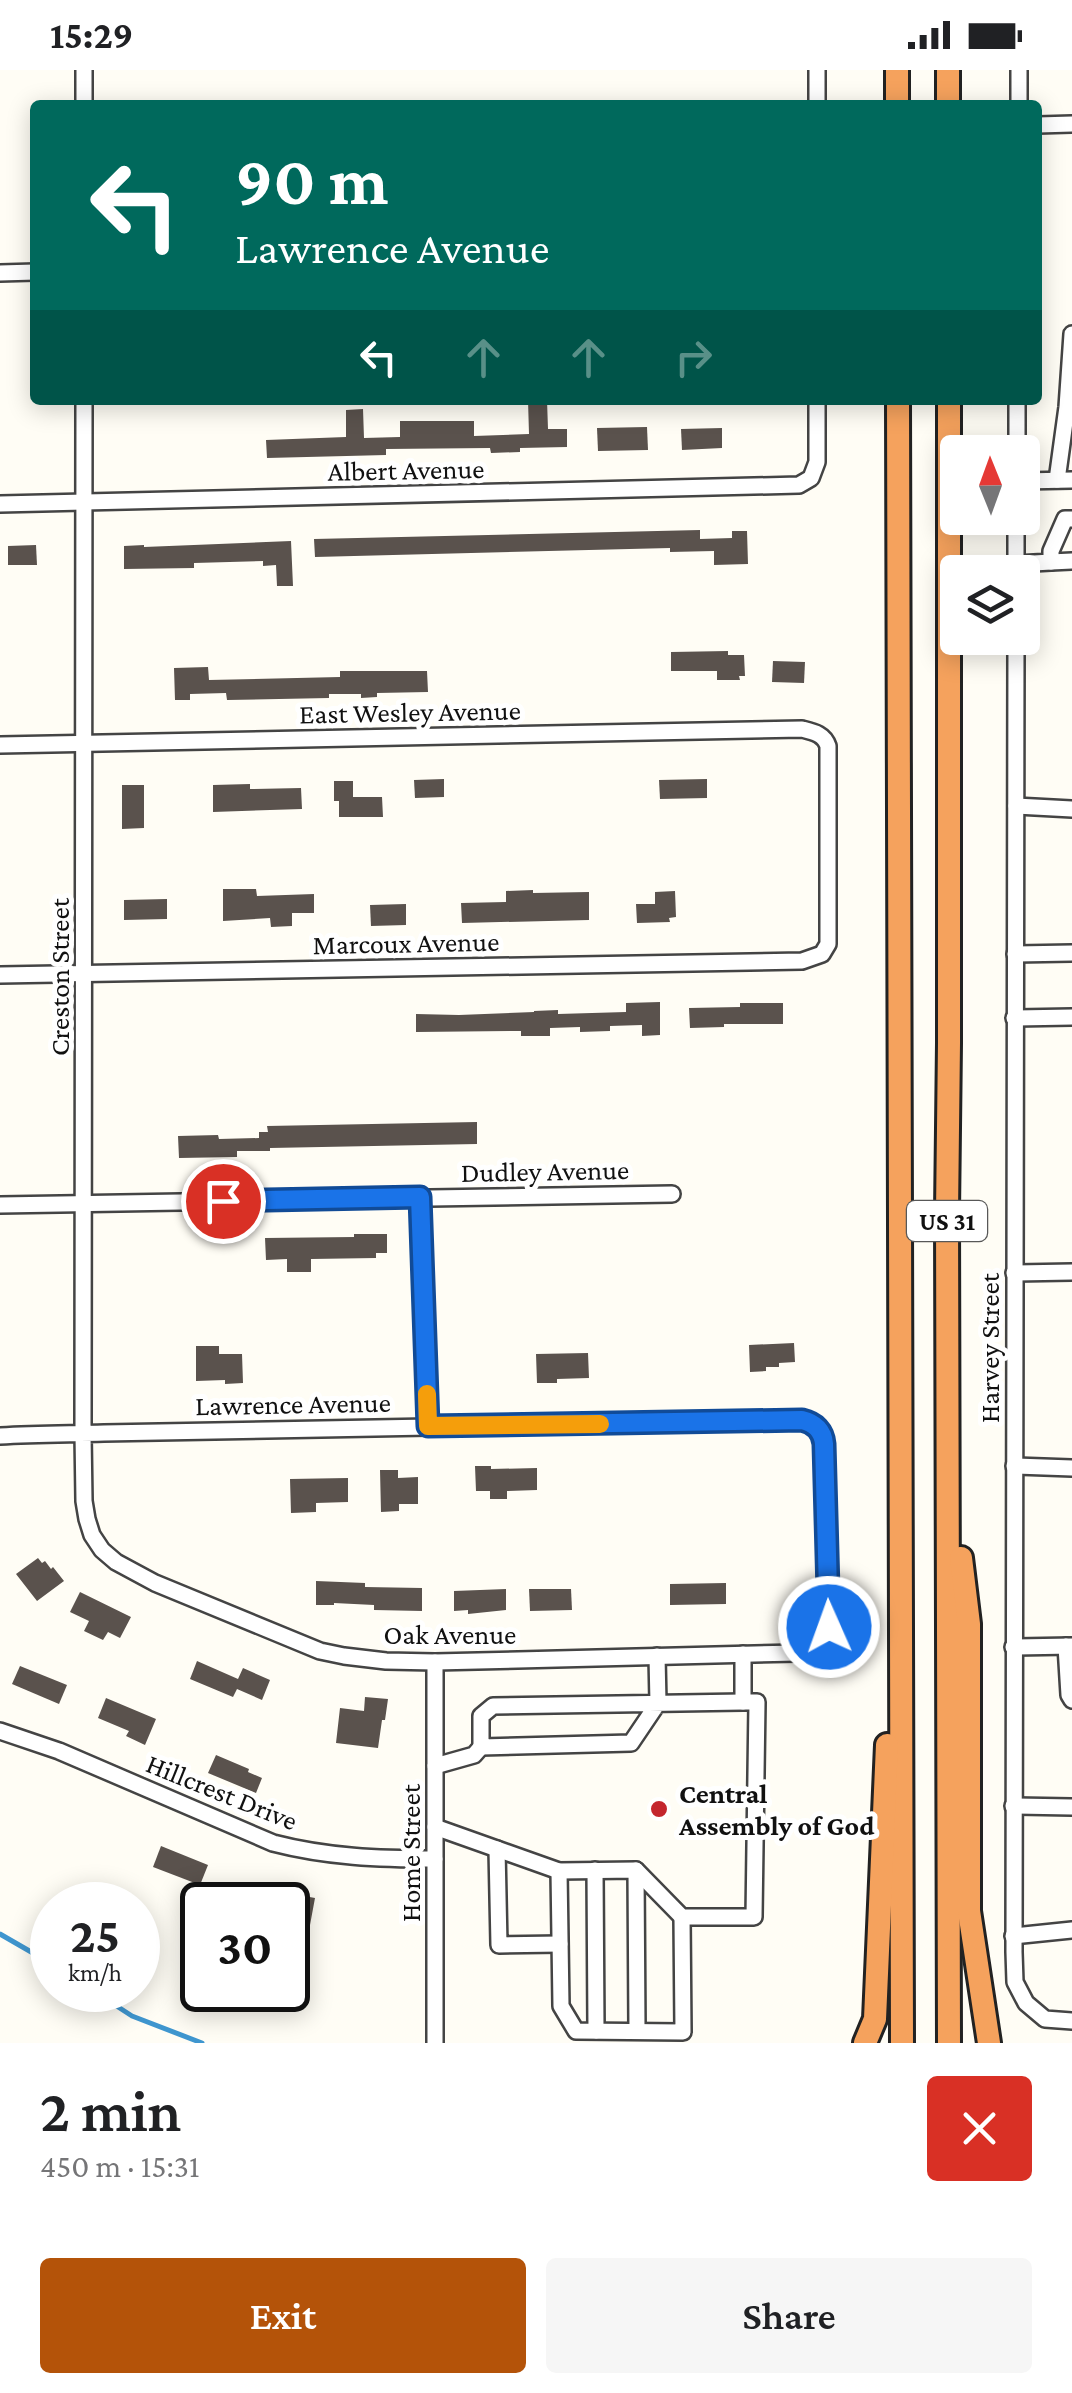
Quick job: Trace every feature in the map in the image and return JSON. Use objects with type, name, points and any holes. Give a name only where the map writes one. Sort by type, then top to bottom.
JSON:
[{"type":"highway","points":[[897,70],[897,100]]},
{"type":"highway","points":[[948,70],[948,100]]},
{"type":"highway","name":"US 31","points":[[898,405],[902,2043]]},
{"type":"highway","name":"US 31","points":[[948,405],[949,2043]]},
{"type":"highway","points":[[865,2043],[875,2020],[887,1747],[888,1559],[900,1416]]},
{"type":"highway","points":[[948,1440],[968,1624],[969,1911],[989,2043]]},
{"type":"street","points":[[84,70],[84,100]]},
{"type":"street","points":[[816,70],[817,100]]},
{"type":"street","points":[[1019,70],[1019,100]]},
{"type":"street","points":[[1042,125],[1072,124]]},
{"type":"street","points":[[0,273],[30,272]]},
{"type":"street","points":[[1040,481],[1065,480],[1072,334]]},
{"type":"street","name":"Creston Street","points":[[84,405],[84,1500],[92,1535],[102,1550]]},
{"type":"street","name":"Albert Avenue","points":[[0,504],[788,486],[812,478],[817,462],[817,405]]},
{"type":"street","points":[[1017,405],[1017,435]]},
{"type":"street","points":[[1051,562],[1051,551],[1066,519],[1072,519]]},
{"type":"street","points":[[1040,564],[1072,562]]},
{"type":"street","name":"Harvey Street","points":[[1016,655],[1015,1982],[1026,2003],[1045,2019],[1072,2021]]},
{"type":"street","name":"East Wesley Avenue","points":[[0,745],[802,730],[820,734],[828,746],[828,944],[822,954],[813,958]]},
{"type":"street","points":[[1016,806],[1072,809]]},
{"type":"street","points":[[1014,954],[1072,953]]},
{"type":"street","name":"Marcoux Avenue","points":[[0,975],[813,958]]},
{"type":"street","points":[[1014,1018],[1072,1018]]},
{"type":"street","name":"Dudley Avenue","points":[[0,1205],[672,1194]]},
{"type":"street","points":[[420,1197],[428,1426]]},
{"type":"street","points":[[1014,1273],[1072,1272]]},
{"type":"street","name":"Lawrence Avenue","points":[[0,1436],[802,1420],[822,1433],[824,1444],[829,1627],[828,1639],[820,1649]]},
{"type":"street","points":[[1014,1466],[1072,1468]]},
{"type":"street","name":"Oak Avenue","points":[[102,1550],[156,1583],[308,1647],[344,1656],[435,1662],[810,1653],[820,1649]]},
{"type":"street","points":[[1013,1646],[1069,1646],[1072,1700]]},
{"type":"street","points":[[743,1654],[743,1702]]},
{"type":"street","points":[[436,1766],[474,1754],[481,1747],[631,1743],[658,1704],[657,1656]]},
{"type":"street","name":"Home Street","points":[[435,1662],[435,2043]]},
{"type":"street","points":[[481,1747],[481,1716],[493,1706],[757,1702],[754,1917],[682,1917]]},
{"type":"street","name":"Hillcrest Drive","points":[[0,1731],[59,1751],[274,1843],[350,1858],[434,1859]]},
{"type":"street","points":[[1013,1806],[1072,1807]]},
{"type":"street","points":[[434,1828],[559,1871],[636,1870],[682,1917],[683,2032],[576,2031],[561,2006],[559,1871]]},
{"type":"street","points":[[498,1848],[498,1945],[560,1944]]},
{"type":"street","points":[[596,1870],[596,2031]]},
{"type":"street","points":[[636,1870],[637,2031]]},
{"type":"street","points":[[1014,1936],[1072,1930]]},
{"type":"building","points":[[528,405],[547,405],[548,429],[567,429],[567,447],[491,453],[490,448],[386,449],[386,455],[267,458],[266,440],[346,437],[346,410],[363,409],[364,438],[400,437],[400,421],[474,421],[474,436],[529,434]]},
{"type":"building","points":[[647,427],[648,450],[598,451],[597,428]]},
{"type":"building","points":[[722,428],[722,448],[682,450],[681,429]]},
{"type":"building","points":[[700,530],[700,539],[732,538],[732,531],[747,531],[748,564],[714,565],[714,551],[670,552],[670,548],[315,557],[314,539]]},
{"type":"building","points":[[291,541],[293,586],[277,586],[276,565],[263,566],[263,561],[194,563],[194,568],[124,569],[124,546]]},
{"type":"building","points":[[36,545],[37,565],[8,565],[8,546]]},
{"type":"building","points":[[728,651],[728,655],[744,655],[745,676],[739,676],[740,680],[717,680],[717,671],[671,671],[671,652]]},
{"type":"building","points":[[773,661],[805,662],[804,683],[772,682]]},
{"type":"building","points":[[208,667],[209,680],[340,677],[340,671],[427,671],[428,692],[377,693],[377,697],[361,698],[361,694],[329,694],[329,698],[227,700],[226,693],[190,694],[190,700],[175,700],[174,668]]},
{"type":"building","points":[[444,779],[444,797],[415,798],[414,780]]},
{"type":"building","points":[[707,779],[707,798],[660,799],[659,780]]},
{"type":"building","points":[[334,781],[353,781],[353,797],[382,797],[383,817],[339,817]]},
{"type":"building","points":[[250,784],[250,789],[301,788],[302,809],[213,812],[213,785]]},
{"type":"building","points":[[122,785],[144,785],[144,828],[122,829]]},
{"type":"building","points":[[223,889],[256,889],[257,896],[314,894],[314,913],[292,913],[292,926],[271,927],[270,918],[223,921]]},
{"type":"building","points":[[506,891],[589,892],[589,920],[462,923],[461,903],[506,902]]},
{"type":"building","points":[[675,891],[676,917],[669,918],[670,922],[637,923],[636,904],[655,904],[655,892]]},
{"type":"building","points":[[167,899],[167,919],[124,920],[124,900]]},
{"type":"building","points":[[406,904],[406,925],[371,926],[370,905]]},
{"type":"building","points":[[660,1002],[660,1035],[642,1036],[642,1025],[580,1032],[580,1027],[550,1028],[550,1036],[521,1036],[521,1031],[416,1032],[416,1014],[626,1012],[626,1003]]},
{"type":"building","points":[[740,1003],[783,1003],[783,1024],[690,1028],[689,1008],[740,1007]]},
{"type":"building","points":[[477,1122],[477,1144],[270,1148],[237,1151],[237,1157],[179,1158],[178,1136],[259,1138],[259,1132],[268,1132],[267,1126]]},
{"type":"building","points":[[387,1234],[387,1253],[376,1253],[376,1258],[311,1259],[311,1272],[287,1272],[287,1259],[266,1260],[265,1238]]},
{"type":"building","points":[[794,1343],[795,1362],[750,1372],[749,1345]]},
{"type":"building","points":[[196,1346],[219,1346],[219,1354],[242,1354],[243,1383],[196,1381]]},
{"type":"building","points":[[588,1353],[589,1378],[537,1383],[536,1354]]},
{"type":"building","points":[[475,1466],[537,1468],[537,1490],[507,1491],[507,1499],[490,1499],[490,1491],[476,1491]]},
{"type":"building","points":[[380,1470],[398,1470],[398,1478],[418,1477],[418,1504],[399,1504],[399,1511],[381,1512]]},
{"type":"building","points":[[348,1478],[348,1502],[316,1503],[316,1512],[291,1513],[290,1479]]},
{"type":"building","points":[[38,1558],[53,1567],[64,1581],[37,1601],[16,1574]]},
{"type":"building","points":[[316,1581],[422,1588],[422,1611],[374,1610],[374,1605],[316,1605]]},
{"type":"building","points":[[726,1583],[726,1604],[670,1605],[670,1584]]},
{"type":"building","points":[[506,1589],[506,1610],[468,1614],[468,1610],[454,1611],[454,1591]]},
{"type":"building","points":[[529,1589],[571,1589],[572,1610],[530,1611]]},
{"type":"building","points":[[80,1592],[131,1617],[120,1638],[108,1632],[103,1640],[84,1631],[89,1621],[70,1612]]},
{"type":"building","points":[[197,1661],[238,1679],[243,1668],[270,1680],[262,1700],[237,1689],[233,1697],[190,1679]]},
{"type":"building","points":[[20,1666],[67,1685],[59,1704],[12,1684]]},
{"type":"building","points":[[365,1697],[388,1699],[378,1748],[336,1743],[340,1708],[364,1711]]},
{"type":"building","points":[[106,1698],[156,1719],[145,1745],[126,1736],[129,1731],[98,1718]]},
{"type":"building","points":[[216,1755],[262,1778],[256,1793],[208,1773]]},
{"type":"building","points":[[161,1846],[208,1865],[201,1882],[153,1867]]},
{"type":"building","points":[[310,1897],[315,1898],[310,1925]]},
{"type":"waterway","points":[[0,1934],[30,1951]]},
{"type":"waterway","points":[[126,2012],[202,2043]]},
{"type":"slow traffic","points":[[427,1394],[428,1426],[600,1424]]},
{"type":"place","name":"Central Assembly of God","points":[[659,1809]]},
{"type":"route","points":[[223,1201],[420,1197],[428,1426],[807,1420],[822,1433],[824,1444],[829,1627]]}]
